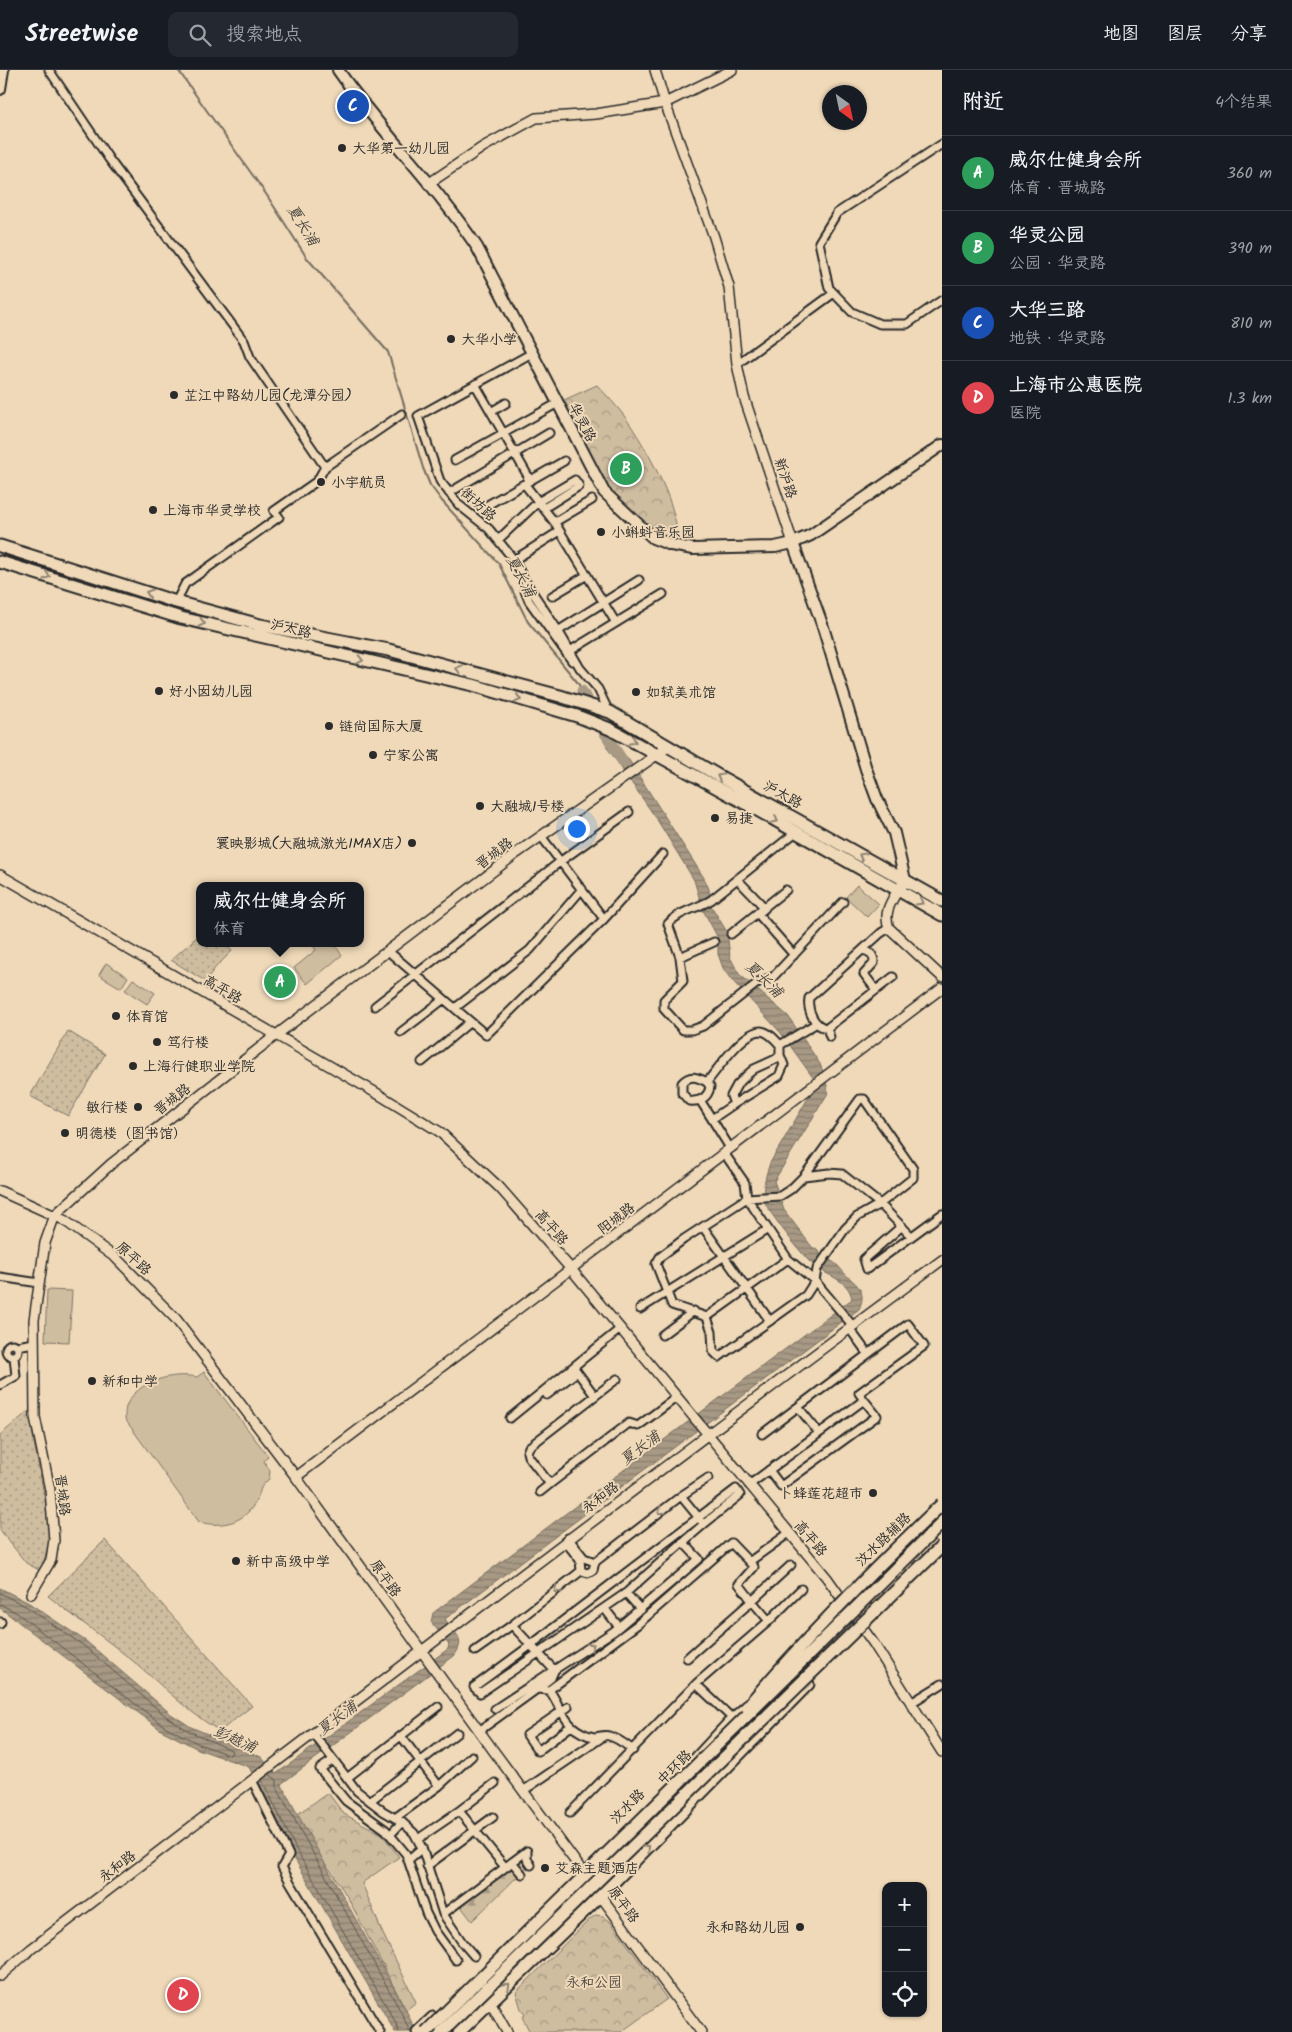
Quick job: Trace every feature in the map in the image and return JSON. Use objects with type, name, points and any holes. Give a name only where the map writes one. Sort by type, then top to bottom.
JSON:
[{"type":"main road","points":[[0,89],[3,70]]},
{"type":"main road","name":"华灵路","points":[[338,70],[397,147],[458,219],[477,248],[604,492],[653,538],[671,545],[693,549],[775,547],[793,543],[812,535],[942,445]]},
{"type":"main road","name":"新沪路","points":[[793,543],[823,627],[866,769],[877,799],[894,833],[905,880]]},
{"type":"main road","name":"沪太路","points":[[0,546],[176,602],[260,625],[389,650],[574,700],[610,712],[668,747],[942,901]]},
{"type":"main road","name":"沪太路","points":[[0,562],[181,618],[473,685],[577,716],[610,729],[656,754],[942,915]]},
{"type":"main road","points":[[898,890],[905,880]]},
{"type":"main road","points":[[683,1784],[695,1763],[780,1667],[854,1590],[942,1504]]},
{"type":"main road","name":"中环路","points":[[430,2031],[695,1763],[942,1521]]},
{"type":"main road","name":"汶水路","points":[[459,2032],[601,1895],[856,1618],[905,1554],[942,1521]]},
{"type":"main road","points":[[918,1542],[942,1531]]},
{"type":"main road","name":"汶水路","points":[[430,2031],[856,1618],[942,1531]]},
{"type":"main road","name":"汶水路","points":[[430,2031],[784,1685],[942,1539]]},
{"type":"main road","name":"中环路","points":[[430,2031],[942,1546]]},
{"type":"main road","name":"汶水路","points":[[430,2031],[489,1962],[587,1878],[695,1763],[733,1718],[942,1550]]},
{"type":"main road","points":[[761,1695],[784,1685]]},
{"type":"main road","points":[[489,1962],[515,1950]]},
{"type":"street","points":[[49,70],[109,159],[244,341],[250,357],[325,467]]},
{"type":"street","name":"新沪路","points":[[655,70],[665,103],[714,237],[729,286],[737,364],[744,397],[793,543]]},
{"type":"street","points":[[428,184],[483,147],[536,118],[596,114],[665,103],[732,70]]},
{"type":"street","points":[[942,144],[837,213],[819,242],[829,288],[852,312],[880,324],[907,324],[942,300]]},
{"type":"street","points":[[737,364],[834,293]]},
{"type":"street","name":"街坊路","points":[[532,353],[418,416],[440,480],[459,505],[489,529],[514,560],[525,581],[580,668],[598,689],[610,712]]},
{"type":"street","points":[[475,384],[528,476],[526,486],[560,531],[616,623]]},
{"type":"street","points":[[491,412],[506,403]]},
{"type":"street","points":[[455,460],[558,403]]},
{"type":"street","points":[[176,602],[185,584],[279,517],[274,511],[317,480],[325,467],[402,414]]},
{"type":"street","points":[[449,493],[549,433]]},
{"type":"street","points":[[484,507],[564,461]]},
{"type":"street","points":[[498,540],[538,502],[575,480],[579,486],[544,508]]},
{"type":"street","points":[[554,522],[592,500]]},
{"type":"street","points":[[514,560],[560,531]]},
{"type":"street","points":[[552,596],[587,575]]},
{"type":"street","points":[[558,631],[638,580]]},
{"type":"street","points":[[525,581],[525,591],[537,613],[571,660],[580,668]]},
{"type":"street","points":[[570,651],[663,594]]},
{"type":"street","points":[[656,754],[668,747]]},
{"type":"street","name":"晋城路","points":[[31,1594],[51,1560],[54,1540],[50,1490],[35,1417],[34,1320],[44,1243],[55,1216],[111,1164],[275,1036],[541,836],[656,754]]},
{"type":"street","points":[[375,1006],[561,861],[629,812]]},
{"type":"street","points":[[796,832],[711,900],[700,907],[675,915],[668,924],[680,957],[683,981],[664,1000],[664,1008],[683,1030],[692,1030],[702,1026],[760,980],[773,977],[843,902]]},
{"type":"street","points":[[541,836],[604,919]]},
{"type":"street","points":[[388,951],[486,1036],[604,919],[663,854]]},
{"type":"street","name":"高平路","points":[[0,875],[378,1094],[440,1132],[500,1188],[571,1269],[841,1597],[942,1752]]},
{"type":"street","points":[[737,879],[764,908]]},
{"type":"street","points":[[454,1008],[530,950],[582,889]]},
{"type":"street","points":[[731,934],[786,890]]},
{"type":"street","points":[[898,890],[887,910],[886,917],[889,928],[942,977]]},
{"type":"street","points":[[758,914],[794,955]]},
{"type":"street","points":[[889,928],[881,933],[809,998],[809,1009],[817,1023],[822,1028],[827,1028],[893,977]]},
{"type":"street","points":[[680,957],[714,942]]},
{"type":"street","points":[[863,950],[872,953],[874,958],[874,963],[864,974],[876,990]]},
{"type":"street","name":"阳城路","points":[[296,1477],[942,988]]},
{"type":"street","points":[[401,1032],[444,999]]},
{"type":"street","points":[[422,1062],[470,1022]]},
{"type":"street","points":[[734,1104],[731,1096],[732,1092],[742,1079],[754,1069],[776,1060],[780,1055],[782,1043],[817,1023]]},
{"type":"street","points":[[827,1028],[830,1037]]},
{"type":"street","points":[[707,1082],[728,1054],[754,1032],[762,1031],[782,1043]]},
{"type":"street","points":[[712,1119],[779,1076],[784,1065],[780,1055]]},
{"type":"street","points":[[692,1077],[697,1077],[707,1082],[710,1086],[709,1093],[696,1102],[689,1101],[681,1089],[682,1083],[692,1077]]},
{"type":"street","points":[[860,1099],[864,1099],[913,1169],[912,1178],[880,1204],[857,1216],[817,1269],[815,1282],[806,1295],[719,1357],[713,1351],[712,1332],[707,1317],[672,1305],[656,1264],[660,1257],[747,1198],[780,1196],[791,1190],[804,1176],[860,1099]]},
{"type":"street","points":[[700,1100],[745,1183],[747,1198],[788,1259],[815,1282],[837,1308],[868,1354]]},
{"type":"street","points":[[804,1176],[828,1173],[842,1174],[880,1204],[911,1236]]},
{"type":"street","name":"原平路","points":[[0,1191],[64,1220],[116,1258],[176,1319],[296,1477],[479,1731],[701,2032]]},
{"type":"street","points":[[902,1226],[864,1259],[867,1269],[942,1214]]},
{"type":"street","points":[[703,1227],[770,1321]]},
{"type":"street","points":[[640,1309],[667,1294],[768,1228]]},
{"type":"street","points":[[707,1317],[788,1259]]},
{"type":"street","name":"永和路","points":[[0,1976],[26,1953],[278,1760],[316,1736],[421,1651],[567,1540],[705,1430],[849,1324],[942,1260]]},
{"type":"street","points":[[0,1277],[39,1283]]},
{"type":"street","points":[[662,1335],[694,1312]]},
{"type":"street","points":[[762,1434],[908,1324],[924,1346],[859,1393],[876,1416],[782,1486],[769,1470]]},
{"type":"street","points":[[547,1395],[620,1329]]},
{"type":"street","points":[[14,1357],[3,1350],[9,1344],[17,1346],[34,1343]]},
{"type":"street","points":[[14,1357],[18,1354],[19,1349],[17,1346]]},
{"type":"street","points":[[0,1385],[16,1376],[14,1357]]},
{"type":"street","points":[[576,1369],[595,1396]]},
{"type":"street","points":[[510,1418],[576,1369]]},
{"type":"street","points":[[550,1484],[528,1456],[528,1447],[617,1379]]},
{"type":"street","points":[[540,1492],[629,1423],[638,1426],[677,1397]]},
{"type":"street","points":[[749,1485],[864,1400]]},
{"type":"street","points":[[642,1417],[659,1404],[667,1404]]},
{"type":"street","points":[[798,1407],[819,1433]]},
{"type":"street","points":[[581,1571],[588,1573],[593,1570],[594,1562],[681,1496],[708,1478]]},
{"type":"street","points":[[736,1489],[740,1495],[704,1524],[626,1594],[605,1609],[480,1693],[474,1687],[531,1646],[736,1489]]},
{"type":"street","points":[[681,1496],[704,1524]]},
{"type":"street","name":"汶水路辅路","points":[[841,1597],[942,1498]]},
{"type":"street","points":[[749,1562],[788,1533]]},
{"type":"street","points":[[904,1535],[905,1554]]},
{"type":"street","points":[[567,1540],[584,1558],[594,1562]]},
{"type":"street","points":[[567,1540],[580,1560],[581,1571]]},
{"type":"street","points":[[496,1709],[619,1627],[698,1560],[683,1542]]},
{"type":"street","points":[[537,1689],[549,1690],[638,1624],[731,1543],[754,1567],[739,1584],[769,1621]]},
{"type":"street","points":[[687,1658],[791,1565]]},
{"type":"street","points":[[475,1652],[581,1571]]},
{"type":"street","points":[[570,1813],[696,1684],[769,1621],[801,1589]]},
{"type":"street","points":[[626,1594],[641,1610]]},
{"type":"street","points":[[605,1609],[619,1627]]},
{"type":"street","points":[[512,1625],[554,1670]]},
{"type":"street","points":[[479,1731],[537,1689],[550,1678],[554,1670]]},
{"type":"street","points":[[696,1684],[733,1718]]},
{"type":"street","points":[[911,1703],[942,1684]]},
{"type":"street","points":[[549,1690],[571,1726],[593,1737],[617,1735],[633,1750]]},
{"type":"street","points":[[347,1778],[438,1707]]},
{"type":"street","points":[[568,1707],[527,1735],[538,1751],[571,1726]]},
{"type":"street","points":[[370,1801],[457,1733]]},
{"type":"street","points":[[523,1791],[607,1735]]},
{"type":"street","points":[[316,1736],[332,1760],[357,1791],[399,1820],[418,1839],[443,1914],[474,1956]]},
{"type":"street","points":[[401,1736],[439,1786]]},
{"type":"street","points":[[390,1835],[399,1820],[472,1756]]},
{"type":"street","points":[[332,1760],[320,1769],[346,1801],[386,1830],[406,1854],[434,1931],[456,1960]]},
{"type":"street","points":[[252,1780],[288,1855],[282,1867],[286,1875],[380,2032]]},
{"type":"street","points":[[418,1839],[459,1811],[494,1783]]},
{"type":"street","points":[[459,1811],[505,1867]]},
{"type":"street","points":[[427,1866],[493,1817]]},
{"type":"street","points":[[408,1860],[422,1848]]},
{"type":"street","points":[[443,1914],[527,1851],[527,1859],[531,1866]]},
{"type":"street","points":[[512,1862],[522,1874]]},
{"type":"street","points":[[490,2002],[507,2032]]},
{"type":"green space","points":[[597,385],[625,417],[659,474],[672,507],[677,536],[646,523],[623,505],[602,478],[594,463],[564,400]]},
{"type":"green space","points":[[857,885],[879,904],[867,917],[846,897]]},
{"type":"green space","points":[[196,938],[196,947],[228,947],[232,951],[205,981],[171,960]]},
{"type":"green space","points":[[314,947],[336,947],[342,955],[307,984],[294,968],[316,950]]},
{"type":"green space","points":[[106,963],[128,977],[121,988],[99,975]]},
{"type":"green space","points":[[133,979],[155,993],[147,1004],[125,990]]},
{"type":"green space","points":[[68,1031],[105,1054],[68,1116],[30,1096]]},
{"type":"green space","points":[[47,1290],[72,1291],[69,1342],[45,1341]]},
{"type":"green space","points":[[204,1372],[268,1456],[264,1461],[270,1471],[269,1479],[262,1486],[252,1507],[247,1514],[225,1524],[199,1522],[125,1419],[126,1408],[131,1398],[146,1385],[166,1377],[197,1377]]},
{"type":"green space","points":[[30,1410],[34,1443],[47,1510],[49,1542],[41,1571],[26,1563],[0,1530],[0,1435]]},
{"type":"green space","points":[[105,1540],[252,1706],[220,1731],[208,1724],[112,1644],[48,1596]]},
{"type":"green space","points":[[328,1793],[344,1814],[382,1834],[399,1857],[362,1883],[382,1932],[416,2002],[406,2010],[348,1898],[331,1871],[313,1848],[296,1815]]},
{"type":"green space","points":[[520,1859],[527,1867],[472,1921],[459,1904]]},
{"type":"green space","name":"永和公园","points":[[596,1915],[603,1916],[611,1922],[667,1999],[621,2032],[530,2032],[522,2017],[525,2015],[521,2009],[516,1992]]},
{"type":"water","points":[[606,746],[627,757],[704,878],[709,889],[710,904],[727,932],[730,957],[739,974],[788,1016],[820,1064],[826,1080],[828,1093],[774,1181],[784,1210],[812,1247],[819,1251],[820,1255],[836,1264],[860,1289],[862,1298],[859,1309],[445,1619],[460,1641],[454,1656],[281,1784],[406,2010],[416,2032],[395,2032],[292,1854],[249,1767],[198,1749],[161,1730],[0,1608],[0,1588],[29,1603],[87,1642],[171,1714],[191,1727],[261,1757],[276,1774],[448,1649],[449,1644],[431,1622],[433,1613],[852,1299],[850,1292],[842,1282],[818,1269],[808,1260],[778,1223],[764,1200],[764,1186],[770,1163],[814,1088],[814,1079],[781,1033],[729,977],[723,968],[718,954],[718,938],[703,910],[694,880],[656,818]]},
{"type":"waterway","name":"夏长浦","points":[[178,70],[266,194],[307,258],[388,352],[423,468],[430,485],[499,564],[528,622],[578,683],[582,691]]},
{"type":"waterway","name":"夏长浦","points":[[582,691],[603,730],[624,763]]},
{"type":"place","name":"大华三路","points":[[353,106]]},
{"type":"place","name":"大华第一幼儿园","points":[[342,148]]},
{"type":"place","name":"大华小学","points":[[451,339]]},
{"type":"place","name":"芷江中路幼儿园(龙潭分园)","points":[[174,395]]},
{"type":"place","name":"华灵公园","points":[[626,469]]},
{"type":"place","name":"小宇航员","points":[[321,482]]},
{"type":"place","name":"上海市华灵学校","points":[[153,510]]},
{"type":"place","name":"小蝌蚪音乐园","points":[[601,532]]},
{"type":"place","name":"好小囡幼儿园","points":[[159,691]]},
{"type":"place","name":"如轼美术馆","points":[[636,692]]},
{"type":"place","name":"链尚国际大厦","points":[[329,726]]},
{"type":"place","name":"宁家公寓","points":[[373,755]]},
{"type":"place","name":"大融城1号楼","points":[[480,806]]},
{"type":"place","name":"易捷","points":[[715,818]]},
{"type":"place","name":"寰映影城(大融城激光IMAX店)","points":[[412,843]]},
{"type":"place","name":"威尔仕健身会所","points":[[280,982]]},
{"type":"place","name":"体育馆","points":[[116,1016]]},
{"type":"place","name":"笃行楼","points":[[157,1042]]},
{"type":"place","name":"上海行健职业学院","points":[[133,1066]]},
{"type":"place","name":"敏行楼","points":[[138,1107]]},
{"type":"place","name":"明德楼（图书馆）","points":[[65,1133]]},
{"type":"place","name":"新和中学","points":[[92,1381]]},
{"type":"place","name":"卜蜂莲花超市","points":[[873,1493]]},
{"type":"place","name":"新中高级中学","points":[[236,1561]]},
{"type":"place","name":"艾森主题酒店","points":[[545,1868]]},
{"type":"place","name":"永和路幼儿园","points":[[800,1927]]},
{"type":"place","name":"上海市公惠医院","points":[[183,1995]]},
{"type":"water label","name":"彭越浦","points":[[235,1739]]}]
